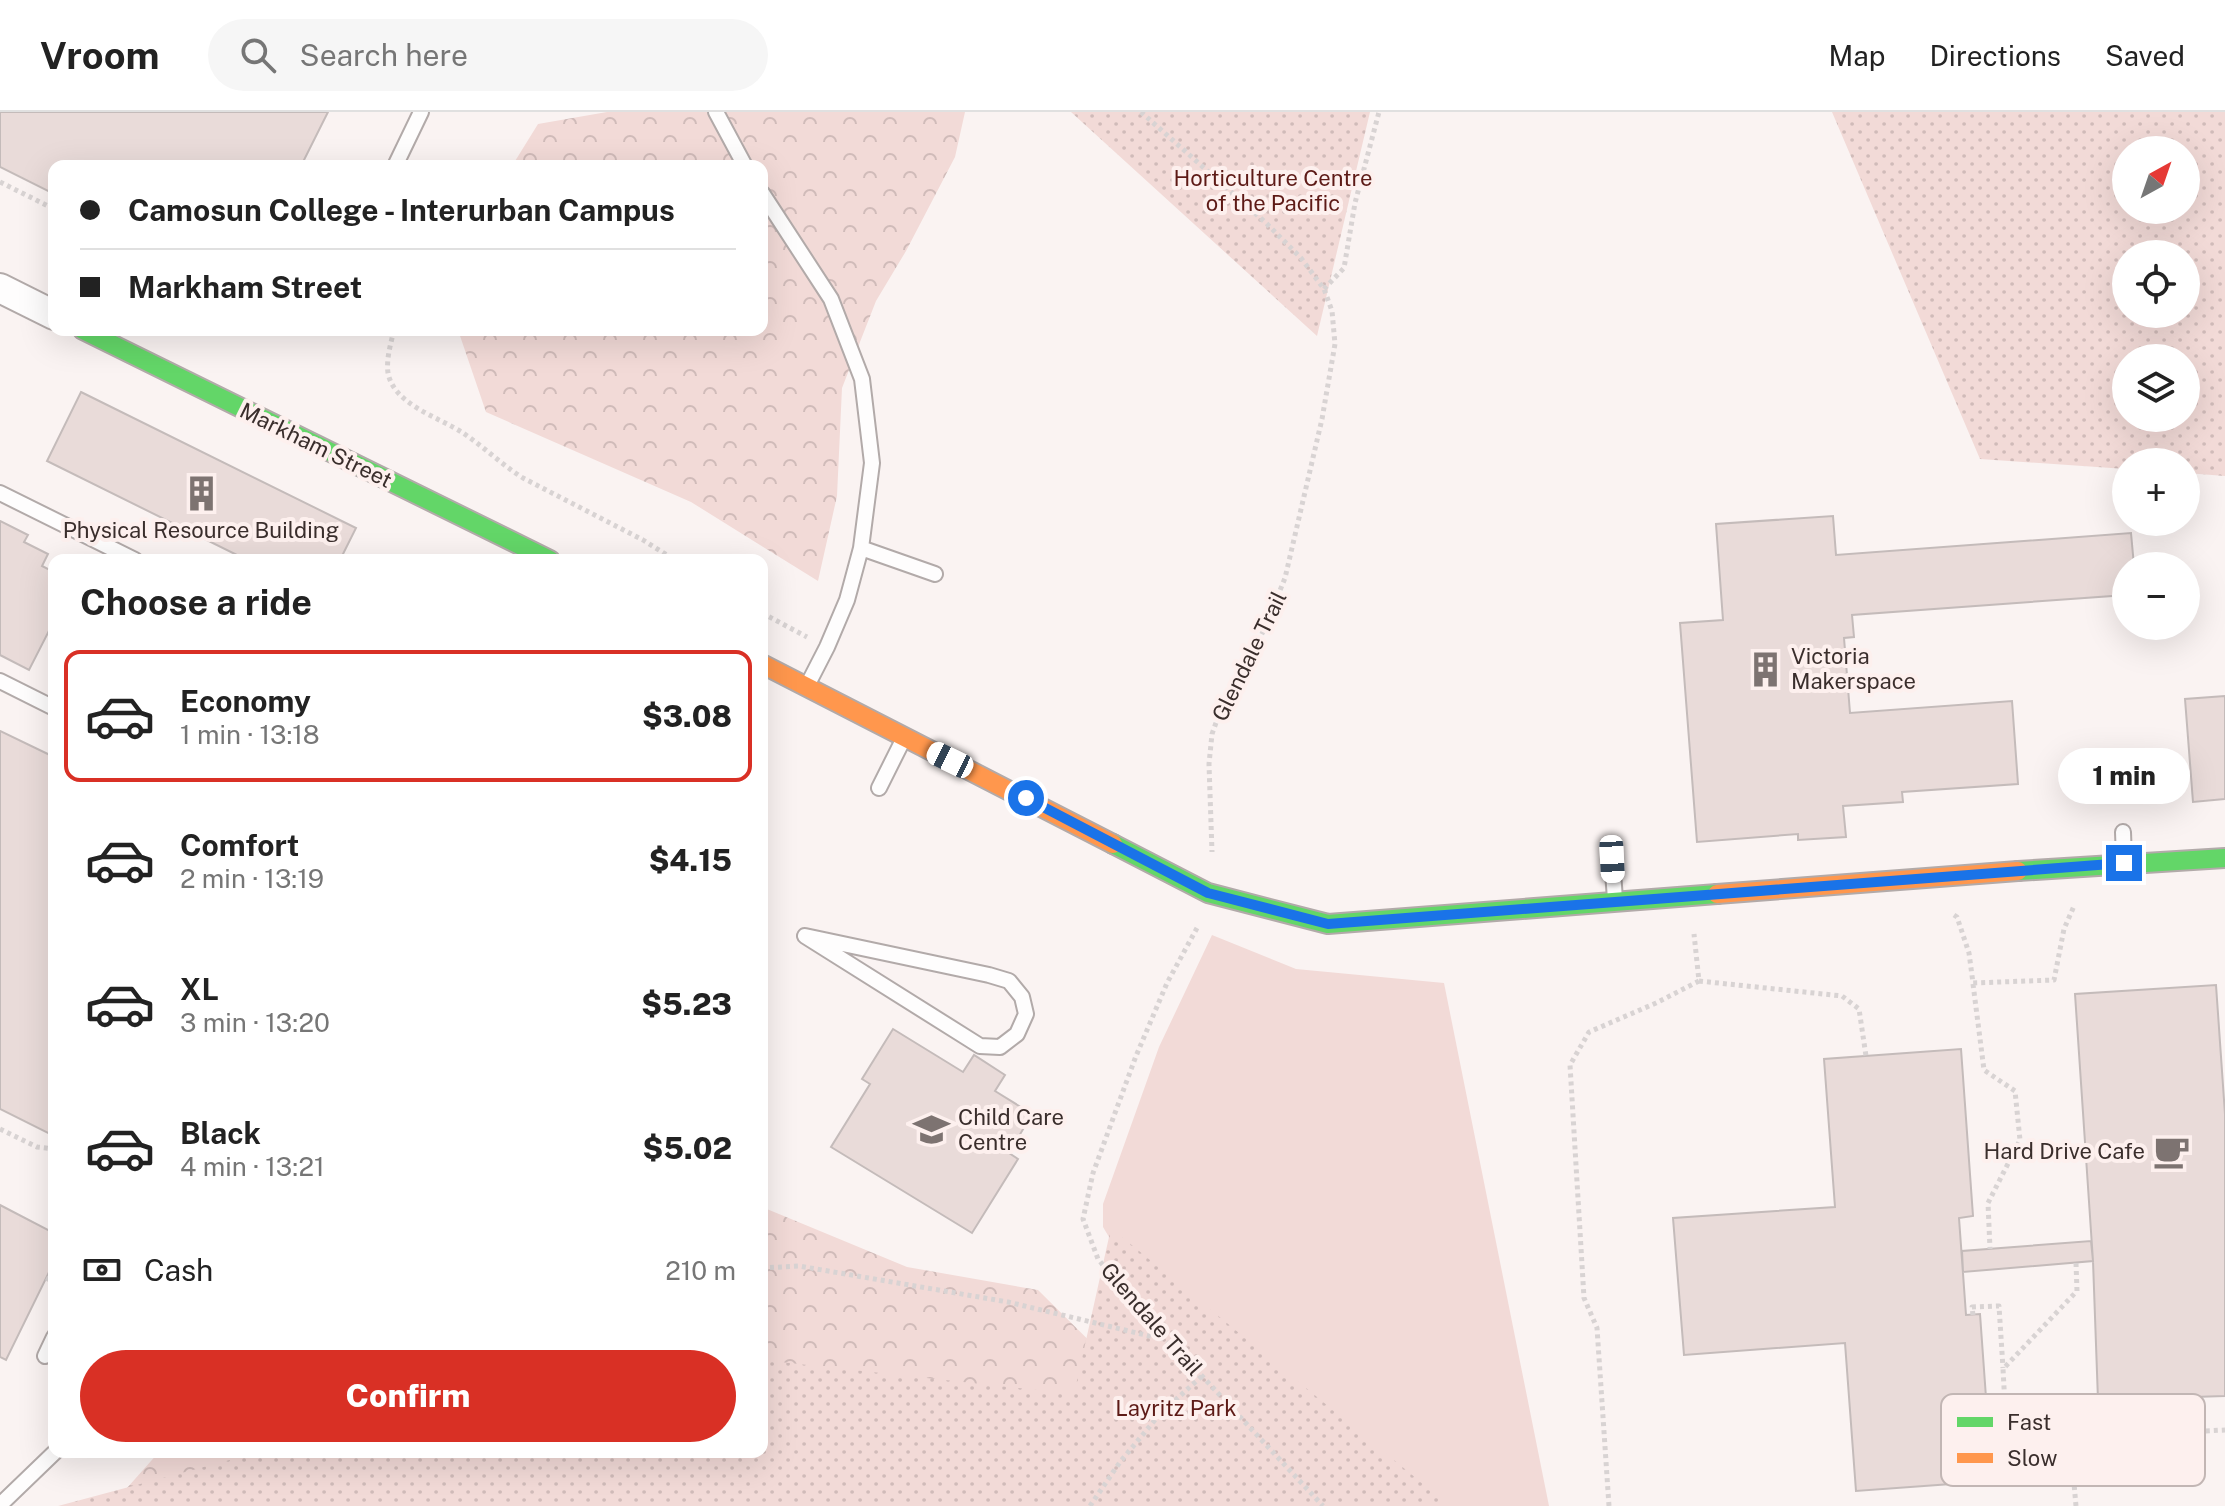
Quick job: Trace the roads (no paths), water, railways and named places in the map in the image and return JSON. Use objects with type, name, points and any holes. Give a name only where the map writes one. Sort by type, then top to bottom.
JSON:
[{"type":"street","points":[[0,288],[48,312]]},
{"type":"street","name":"Markham Street","points":[[95,336],[538,554]]},
{"type":"street","points":[[768,667],[1208,893],[1328,924],[2124,863],[2225,858]]},
{"type":"lane","points":[[398,160],[421,112]]},
{"type":"lane","points":[[716,112],[742,160]]},
{"type":"lane","points":[[768,202],[831,299],[862,379],[872,463],[861,548],[847,600],[807,686]]},
{"type":"lane","points":[[0,493],[123,554]]},
{"type":"lane","points":[[861,548],[935,574]]},
{"type":"lane","points":[[0,681],[48,705]]},
{"type":"lane","points":[[879,788],[904,738]]},
{"type":"lane","points":[[2123,832],[2124,863]]},
{"type":"lane","points":[[1612,859],[1615,902]]},
{"type":"lane","points":[[805,936],[1009,981],[1022,997],[1026,1014],[1017,1034],[1000,1047],[980,1046],[805,936]]},
{"type":"lane","points":[[45,1356],[48,1350]]},
{"type":"lane","points":[[0,1505],[49,1458]]},
{"type":"place","name":"Physical Resource Building","points":[[201,494]]},
{"type":"place","name":"Victoria Makerspace","points":[[1765,669]]},
{"type":"place","name":"Child Care Centre","points":[[932,1130]]},
{"type":"place","name":"Hard Drive Cafe","points":[[2171,1151]]},
{"type":"park label","name":"Horticulture Centre of the Pacific","points":[[1273,190]]},
{"type":"park label","name":"Layritz Park","points":[[1176,1408]]}]
